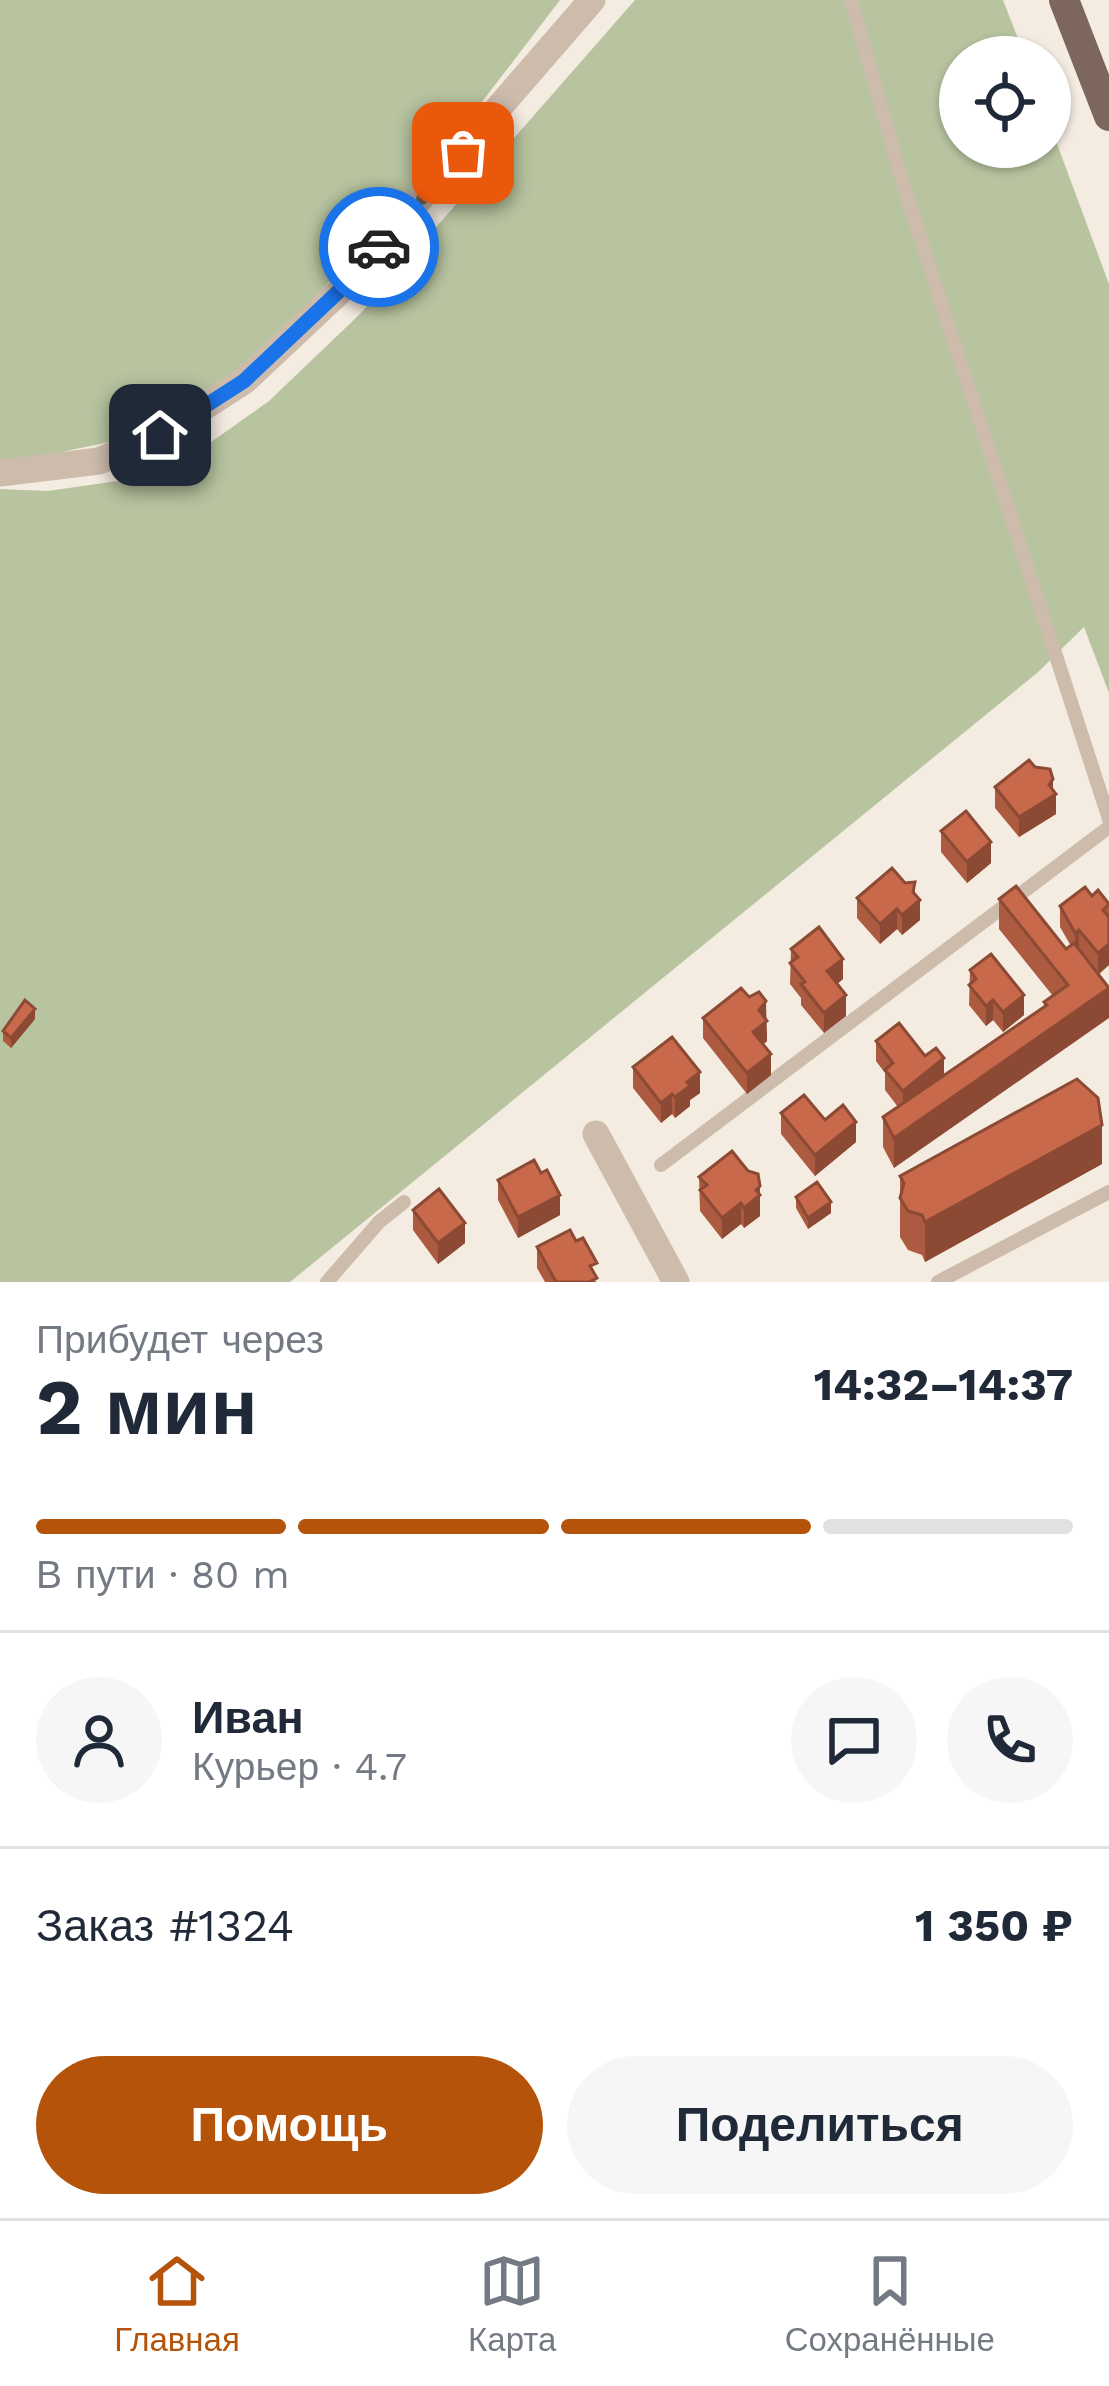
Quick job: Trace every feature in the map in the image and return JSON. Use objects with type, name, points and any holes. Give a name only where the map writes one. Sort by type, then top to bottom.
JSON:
[{"type":"main road","points":[[1064,0],[1109,116]]},
{"type":"street","points":[[0,473],[99,461],[160,435],[244,381],[338,292],[592,0]]},
{"type":"street","points":[[596,1134],[676,1282]]},
{"type":"lane","points":[[661,1166],[1109,823],[905,190],[851,0]]},
{"type":"lane","points":[[938,1282],[1109,1192]]},
{"type":"lane","points":[[327,1282],[379,1222],[404,1202]]},
{"type":"green space","points":[[0,0],[560,0],[426,175],[278,338],[161,431],[0,465]]},
{"type":"green space","points":[[635,0],[1003,0],[1017,36],[939,36],[939,168],[1066,168],[1109,284],[1109,693],[1084,627],[1037,673],[290,1282],[0,1282],[0,489],[48,491],[166,474],[269,401],[360,314]]},
{"type":"building","points":[[1029,760],[1035,767],[1050,769],[1053,779],[1049,785],[1056,794],[1019,817],[995,787]]},
{"type":"building","points":[[966,811],[991,842],[967,862],[941,831]]},
{"type":"building","points":[[892,868],[905,883],[915,882],[913,892],[920,900],[902,915],[897,909],[880,924],[857,898]]},
{"type":"building","points":[[1016,886],[1066,949],[1074,943],[1109,988],[894,1138],[883,1117],[1047,1005],[1044,1002],[1068,985],[999,899]]},
{"type":"building","points":[[1085,887],[1092,896],[1098,890],[1109,904],[1103,910],[1109,917],[1109,944],[1098,953],[1079,930],[1075,933],[1060,906]]},
{"type":"building","points":[[819,927],[843,959],[827,971],[846,995],[824,1013],[790,963],[798,957],[791,949]]},
{"type":"building","points":[[991,954],[1024,995],[1003,1012],[993,1000],[986,1006],[969,985],[976,979],[970,970]]},
{"type":"building","points":[[741,988],[749,997],[759,992],[766,1001],[759,1010],[767,1021],[753,1032],[771,1054],[747,1073],[703,1018]]},
{"type":"building","points":[[25,1000],[35,1009],[11,1038],[3,1031]]},
{"type":"building","points":[[899,1023],[925,1056],[936,1048],[944,1058],[903,1091],[885,1070],[893,1063],[876,1041]]},
{"type":"building","points":[[672,1037],[700,1072],[687,1082],[690,1086],[661,1103],[633,1067]]},
{"type":"building","points":[[1077,1079],[1098,1098],[1102,1125],[925,1222],[922,1215],[908,1211],[900,1198],[904,1183],[900,1176]]},
{"type":"building","points":[[804,1095],[825,1120],[843,1105],[856,1122],[815,1155],[781,1113]]},
{"type":"building","points":[[732,1151],[748,1171],[758,1174],[760,1195],[722,1218],[700,1190],[707,1185],[699,1177]]},
{"type":"building","points":[[534,1160],[541,1173],[547,1170],[560,1195],[518,1217],[498,1180]]},
{"type":"building","points":[[817,1182],[831,1202],[808,1218],[796,1197]]},
{"type":"building","points":[[439,1189],[465,1223],[438,1243],[413,1210]]},
{"type":"building","points":[[570,1230],[576,1241],[583,1238],[597,1263],[590,1266],[597,1278],[589,1282],[556,1282],[537,1247]]},
{"type":"way so far","points":[[379,247],[463,153]]},
{"type":"route","points":[[160,435],[244,381],[379,247]]}]
